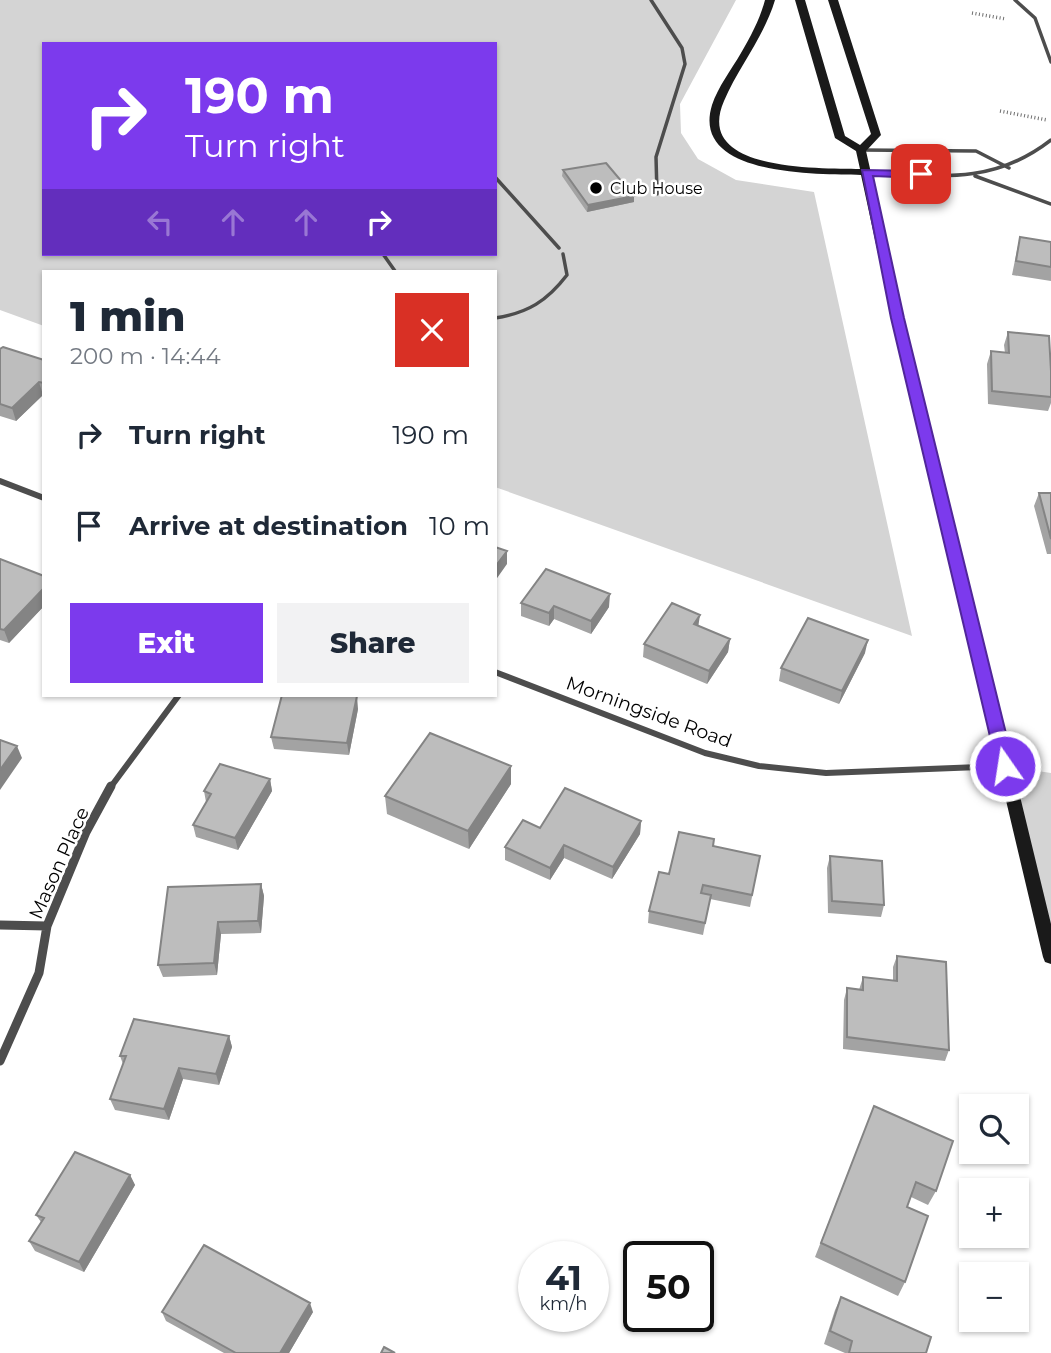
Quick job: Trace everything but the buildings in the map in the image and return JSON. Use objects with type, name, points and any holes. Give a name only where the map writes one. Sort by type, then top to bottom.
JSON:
[{"type":"main road","points":[[770,0],[756,39],[716,105],[712,124],[720,141],[737,154],[761,166],[867,172]]},
{"type":"main road","points":[[800,0],[840,138],[861,150],[867,172],[901,332],[1051,957]]},
{"type":"main road","points":[[834,0],[876,135],[861,150]]},
{"type":"street","points":[[0,481],[42,497]]},
{"type":"street","name":"Morningside Road","points":[[497,673],[705,753],[759,766],[826,773],[1005,766]]},
{"type":"street","name":"Mason Place","points":[[0,1061],[38,973],[47,926],[86,832],[117,778],[178,697]]},
{"type":"street","points":[[0,925],[47,926]]},
{"type":"lane","points":[[652,0],[682,48],[685,64],[656,157],[657,194]]},
{"type":"lane","points":[[1015,0],[1035,18],[1051,62]]},
{"type":"lane","points":[[867,172],[975,176],[1018,165],[1051,139]]},
{"type":"lane","points":[[861,150],[976,152],[1009,168]]},
{"type":"lane","points":[[975,176],[1051,204]]},
{"type":"lane","points":[[497,179],[559,248]]},
{"type":"lane","points":[[497,318],[534,311],[555,292],[567,275],[563,254]]},
{"type":"path","points":[[1000,111],[1051,121]]},
{"type":"shaded area","points":[[0,0],[736,0],[680,104],[681,133],[698,159],[736,180],[814,192],[912,636],[497,488],[497,270],[42,270],[42,325],[0,310]]},
{"type":"shaded area","points":[[1005,766],[1051,773],[1051,957]]},
{"type":"place","name":"Club House","points":[[596,188]]},
{"type":"route","points":[[921,174],[867,172],[898,318],[1005,766]]}]
